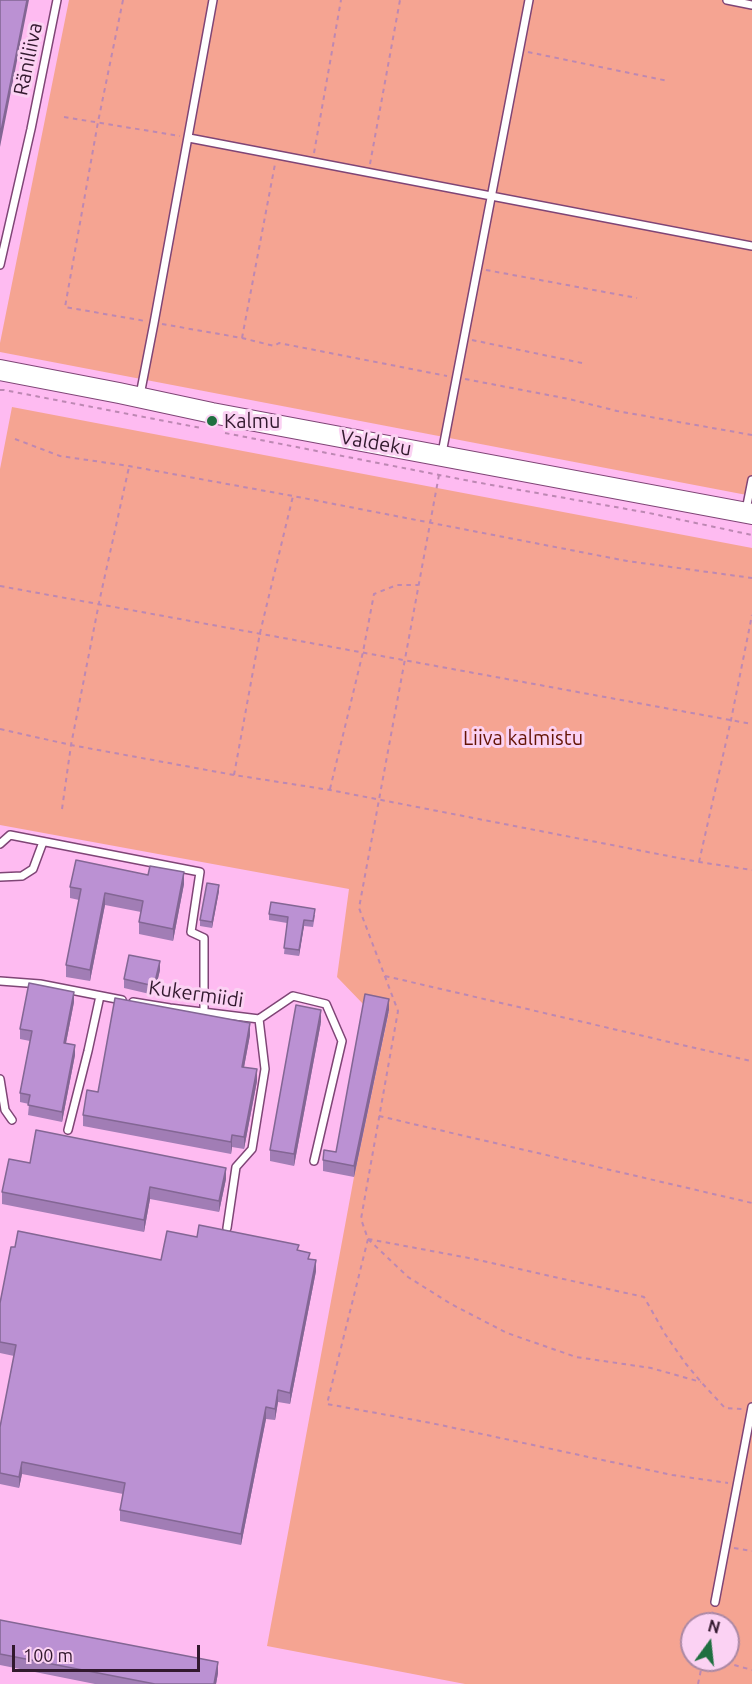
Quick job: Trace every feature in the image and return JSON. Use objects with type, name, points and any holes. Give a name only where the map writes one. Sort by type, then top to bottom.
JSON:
[{"type":"street","name":"Valdeku","points":[[0,370],[212,413],[749,513]]},
{"type":"lane","name":"Räniliiva","points":[[0,265],[57,0]]},
{"type":"lane","points":[[139,398],[213,0]]},
{"type":"lane","points":[[441,455],[529,0]]},
{"type":"lane","points":[[727,0],[752,5]]},
{"type":"lane","points":[[189,138],[752,246]]},
{"type":"lane","points":[[749,513],[752,480]]},
{"type":"lane","points":[[0,844],[10,836],[201,872],[191,932],[204,938],[204,1012]]},
{"type":"lane","points":[[0,877],[22,876],[33,869],[42,842]]},
{"type":"lane","name":"Kukermiidi","points":[[0,981],[40,984],[170,1008],[259,1019],[293,996],[326,1004],[342,1041],[315,1161]]},
{"type":"lane","points":[[68,1130],[100,996]]},
{"type":"lane","points":[[227,1228],[236,1167],[252,1149],[265,1070],[259,1019]]},
{"type":"lane","points":[[0,1079],[4,1110],[12,1120]]},
{"type":"lane","points":[[715,1602],[752,1408]]},
{"type":"path","points":[[123,0],[98,122],[65,307],[242,338],[274,346],[279,343],[569,399],[617,411],[752,435]]},
{"type":"path","points":[[312,162],[341,0]]},
{"type":"path","points":[[369,173],[400,0]]},
{"type":"path","points":[[519,50],[668,81]]},
{"type":"path","points":[[64,117],[189,138]]},
{"type":"path","points":[[242,338],[277,155]]},
{"type":"path","points":[[477,268],[638,298]]},
{"type":"path","points":[[464,338],[582,363]]},
{"type":"path","points":[[0,390],[204,429]]},
{"type":"path","points":[[216,431],[649,513],[752,535]]},
{"type":"path","points":[[15,439],[60,456],[129,466],[293,496],[627,561],[752,578]]},
{"type":"path","points":[[62,809],[71,745],[129,466]]},
{"type":"path","points":[[439,475],[359,908],[398,1011],[361,1220],[368,1239],[408,1277],[451,1304],[507,1333],[576,1357],[651,1368],[701,1382]]},
{"type":"path","points":[[234,775],[260,633],[293,496]]},
{"type":"path","points":[[330,790],[363,652],[374,594],[397,585],[418,585]]},
{"type":"path","points":[[0,586],[752,724]]},
{"type":"path","points":[[699,862],[752,615]]},
{"type":"path","points":[[0,729],[71,745],[330,790],[699,862],[752,870]]},
{"type":"path","points":[[385,976],[752,1062]]},
{"type":"path","points":[[379,1116],[752,1203]]},
{"type":"path","points":[[368,1239],[644,1297],[665,1334],[686,1364],[725,1408],[752,1408]]},
{"type":"path","points":[[368,1239],[327,1404],[431,1423],[672,1475],[737,1484]]},
{"type":"path","points":[[726,1546],[752,1551]]},
{"type":"path","points":[[713,1612],[715,1602]]},
{"type":"green space","points":[[69,0],[752,0],[752,496],[0,352]]},
{"type":"green space","name":"Liiva kalmistu","points":[[12,407],[752,548],[752,1684],[465,1684],[267,1646],[354,1177],[389,1011],[365,1006],[337,977],[349,889],[0,825],[0,469]]},
{"type":"building","points":[[0,0],[27,0],[0,136]]},
{"type":"building","points":[[76,860],[148,875],[150,866],[184,872],[173,929],[139,922],[143,901],[105,893],[90,970],[66,965],[81,889],[70,887]]},
{"type":"building","points":[[207,883],[219,885],[212,922],[200,920]]},
{"type":"building","points":[[271,902],[315,909],[313,921],[304,920],[299,950],[284,948],[288,917],[269,914]]},
{"type":"building","points":[[129,955],[160,961],[154,986],[124,979]]},
{"type":"building","points":[[29,983],[74,992],[64,1043],[75,1045],[62,1112],[28,1105],[30,1095],[20,1093],[32,1031],[20,1029]]},
{"type":"building","points":[[365,994],[389,999],[354,1166],[323,1160],[324,1150],[336,1152]]},
{"type":"building","points":[[115,998],[250,1023],[242,1067],[257,1069],[244,1137],[232,1135],[231,1142],[83,1115],[87,1090],[98,1092]]},
{"type":"building","points":[[296,1005],[321,1010],[294,1154],[270,1150]]},
{"type":"building","points":[[36,1130],[226,1168],[219,1201],[150,1187],[144,1220],[2,1192],[9,1159],[30,1163]]},
{"type":"building","points":[[199,1225],[299,1245],[297,1250],[310,1253],[308,1259],[316,1260],[290,1393],[278,1390],[275,1409],[266,1407],[241,1534],[120,1510],[125,1483],[22,1462],[19,1477],[0,1473],[0,1427],[16,1345],[0,1342],[0,1303],[11,1247],[15,1247],[18,1231],[161,1260],[167,1231],[197,1237]]},
{"type":"building","points":[[0,1620],[218,1662],[214,1684],[155,1684],[0,1654]]},
{"type":"place","name":"Kalmu","points":[[212,421]]}]
